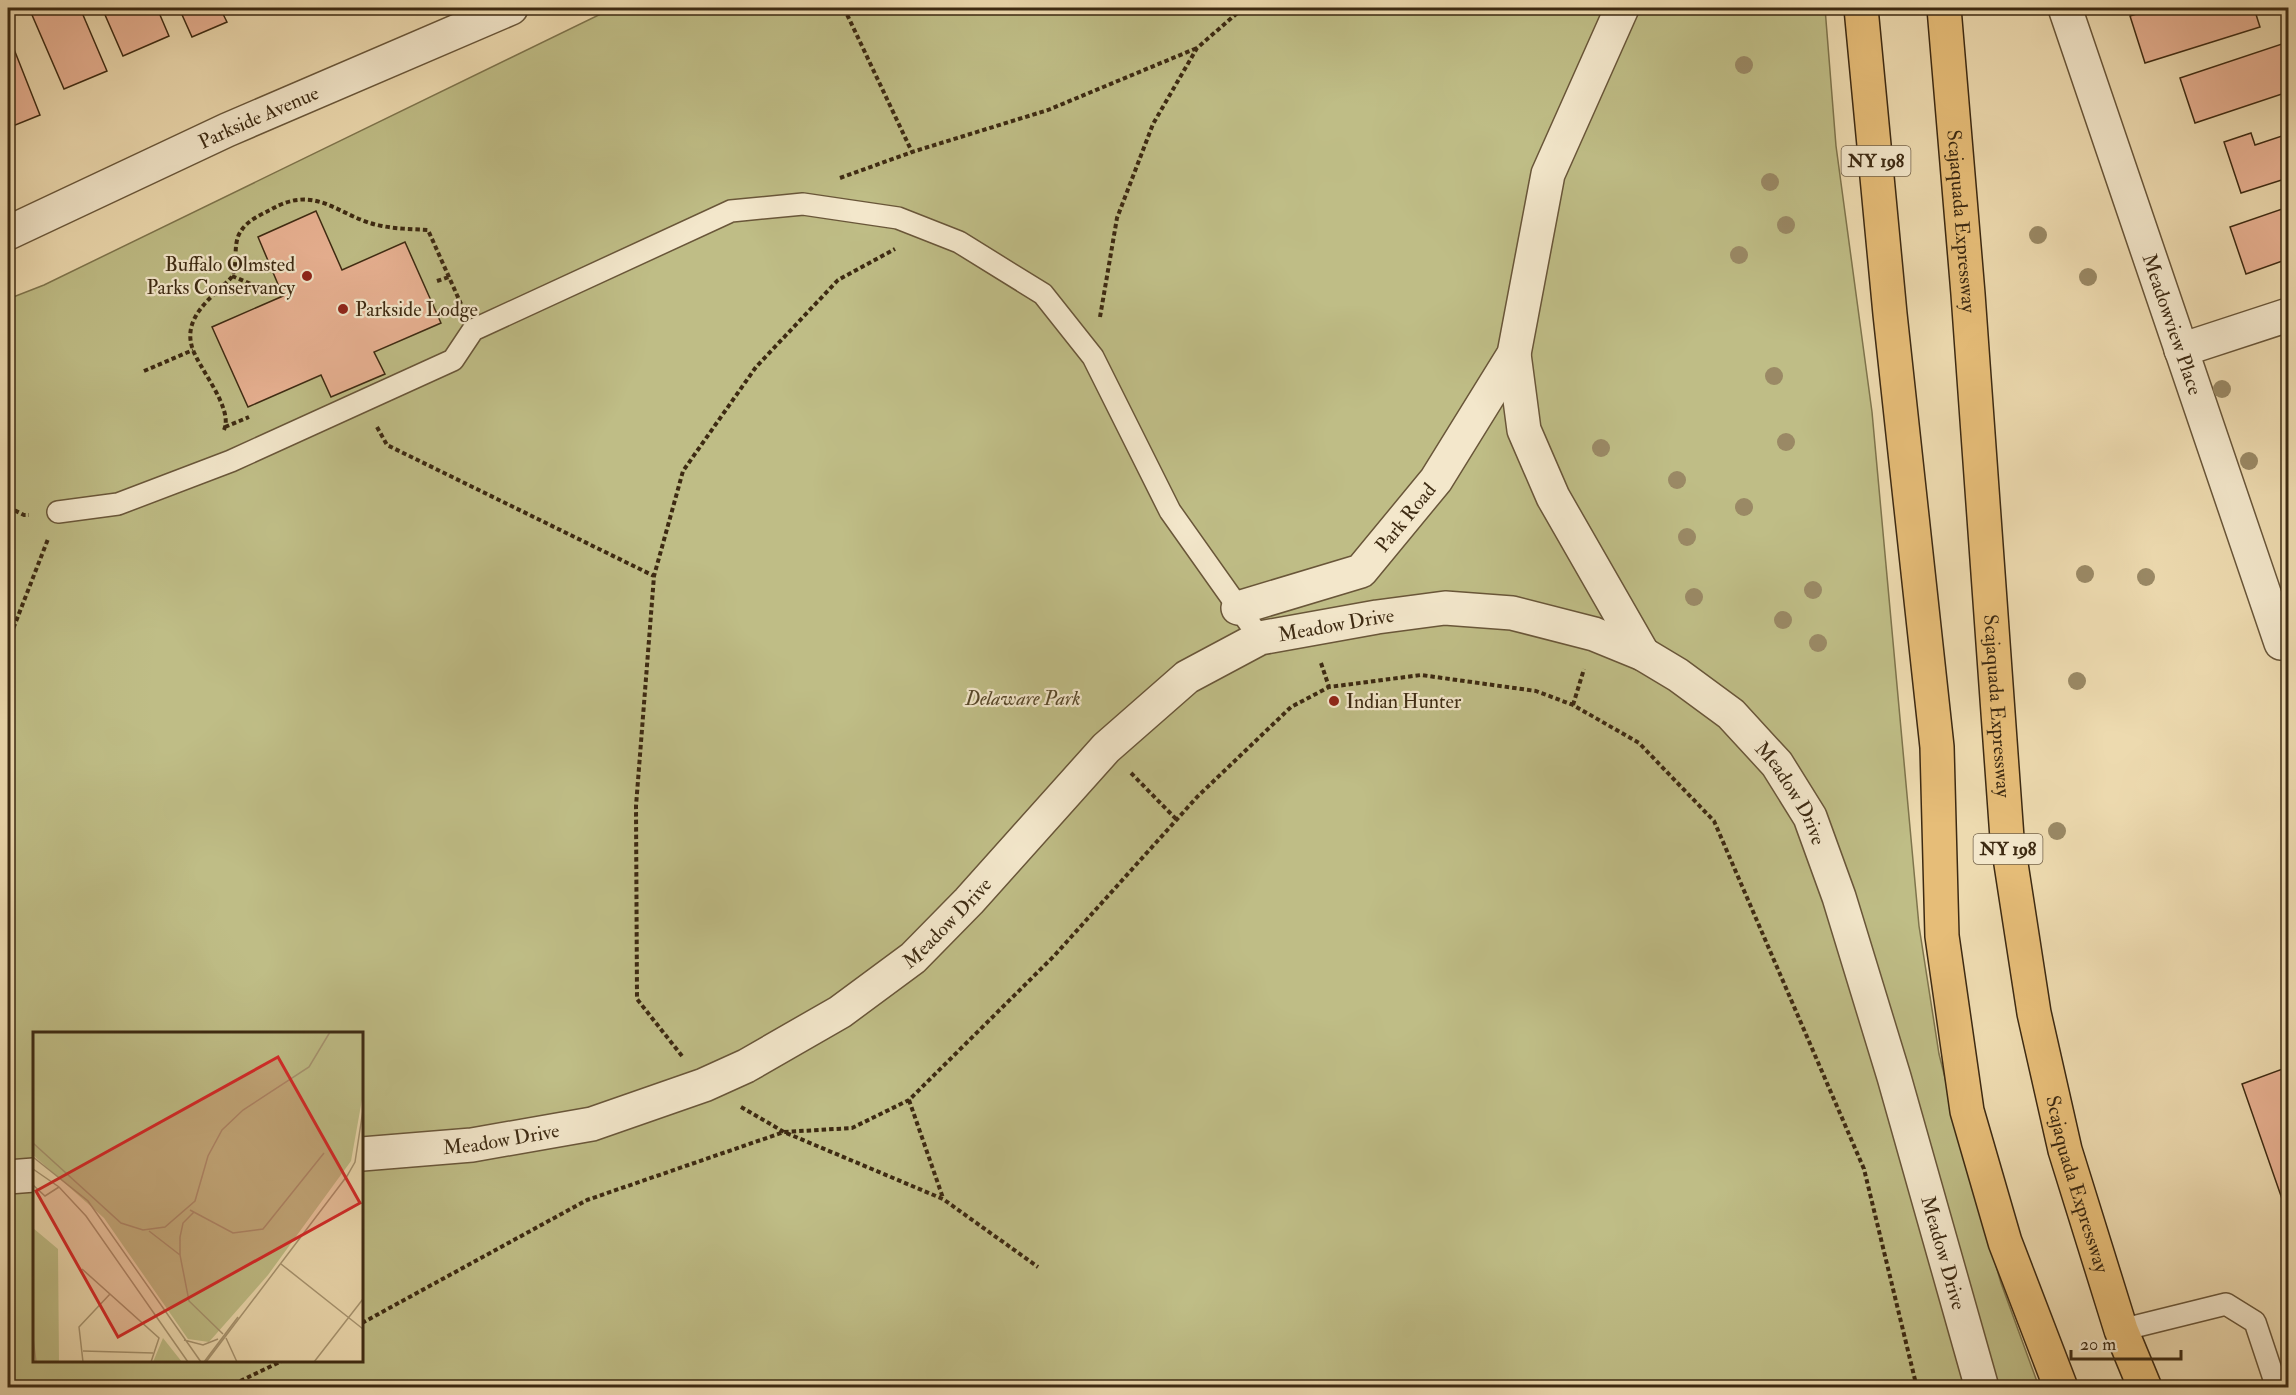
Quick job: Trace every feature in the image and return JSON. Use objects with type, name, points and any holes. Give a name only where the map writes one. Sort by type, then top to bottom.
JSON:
[{"type":"highway","name":"NY 198","points":[[1862,8],[1890,314],[1937,747],[1943,947],[1967,1112],[2005,1242],[2061,1388]]},
{"type":"highway","name":"Scajaquada Expressway","points":[[1944,8],[1968,294],[2007,838],[2034,1012],[2065,1150],[2121,1330],[2145,1388]]},
{"type":"street","name":"Parkside Avenue","points":[[8,234],[227,130],[511,8]]},
{"type":"street","name":"Park Road","points":[[1622,8],[1548,174],[1514,354],[1524,430],[1528,440],[1553,497],[1643,654]]},
{"type":"street","name":"Meadowview Place","points":[[2065,8],[2281,642]]},
{"type":"street","points":[[2181,350],[2289,315]]},
{"type":"street","name":"Park Road","points":[[1238,608],[1361,571],[1436,480],[1514,354]]},
{"type":"street","name":"Meadow Drive","points":[[363,1154],[472,1145],[592,1124],[704,1085],[746,1066],[840,1012],[912,958],[969,901],[1106,748],[1187,677],[1260,638],[1377,617],[1446,608],[1512,613],[1594,634],[1643,654],[1731,714],[1777,764],[1810,817],[1839,897],[1894,1077],[1982,1388]]},
{"type":"street","points":[[8,1177],[33,1175]]},
{"type":"lane","points":[[58,512],[118,504],[242,456],[453,360],[473,330],[731,211],[803,204],[898,218],[959,242],[1043,294],[1093,357],[1170,511],[1260,638]]},
{"type":"lane","points":[[2121,1330],[2226,1304],[2255,1322],[2277,1388]]},
{"type":"path","points":[[844,8],[912,152]]},
{"type":"path","points":[[834,180],[912,152],[1048,110],[1197,48],[1243,8]]},
{"type":"path","points":[[1093,357],[1117,218],[1153,124],[1197,48]]},
{"type":"path","points":[[221,435],[225,427],[224,415],[208,375],[193,350],[189,336],[193,319],[232,276],[236,242],[241,231],[254,219],[278,205],[305,198],[324,202],[380,226],[428,230],[465,314]]},
{"type":"path","points":[[930,231],[838,280],[756,367],[683,471],[654,576],[636,806],[637,999],[704,1085],[784,1132],[944,1199],[1038,1267]]},
{"type":"path","points":[[232,276],[268,291]]},
{"type":"path","points":[[437,281],[449,277]]},
{"type":"path","points":[[144,371],[193,350]]},
{"type":"path","points":[[208,375],[214,372]]},
{"type":"path","points":[[225,427],[249,417]]},
{"type":"path","points":[[374,422],[387,445],[654,576]]},
{"type":"path","points":[[8,642],[58,512]]},
{"type":"path","points":[[363,1322],[587,1200],[784,1132],[852,1128],[909,1100],[1054,956],[1177,820],[1291,707],[1329,687],[1421,675],[1536,691],[1573,705],[1640,743],[1714,821],[1797,1009],[1864,1170],[1917,1388]]},
{"type":"path","points":[[1106,748],[1177,820]]},
{"type":"path","points":[[909,1100],[944,1199]]},
{"type":"path","points":[[219,1388],[236,1383],[280,1362]]},
{"type":"green space","name":"Delaware Park","points":[[613,8],[1825,8],[1836,146],[1872,412],[1919,926],[1939,1054],[1968,1169],[2001,1283],[2039,1387],[8,1388],[8,299],[44,285]]},
{"type":"building","points":[[29,8],[80,8],[107,71],[64,89]]},
{"type":"building","points":[[102,8],[157,8],[169,36],[123,56]]},
{"type":"building","points":[[179,8],[238,8],[223,14],[227,22],[192,37]]},
{"type":"building","points":[[2156,8],[2254,8],[2260,27],[2145,63],[2130,16]]},
{"type":"building","points":[[8,34],[40,115],[8,128]]},
{"type":"building","points":[[2288,42],[2288,92],[2195,123],[2180,78]]},
{"type":"building","points":[[2251,133],[2255,145],[2288,134],[2288,178],[2241,193],[2224,142]]},
{"type":"building","points":[[2288,207],[2288,259],[2246,274],[2230,227]]},
{"type":"building","name":"Parkside Lodge","points":[[316,211],[342,270],[405,242],[441,323],[374,352],[385,374],[331,397],[321,375],[248,407],[212,327],[283,296],[258,237]]},
{"type":"building","points":[[2288,1067],[2288,1216],[2242,1084]]},
{"type":"place","name":"Buffalo Olmsted Parks Conservancy","points":[[307,276]]},
{"type":"place","name":"Parkside Lodge","points":[[343,309]]},
{"type":"place","name":"Indian Hunter","points":[[1334,701]]}]
